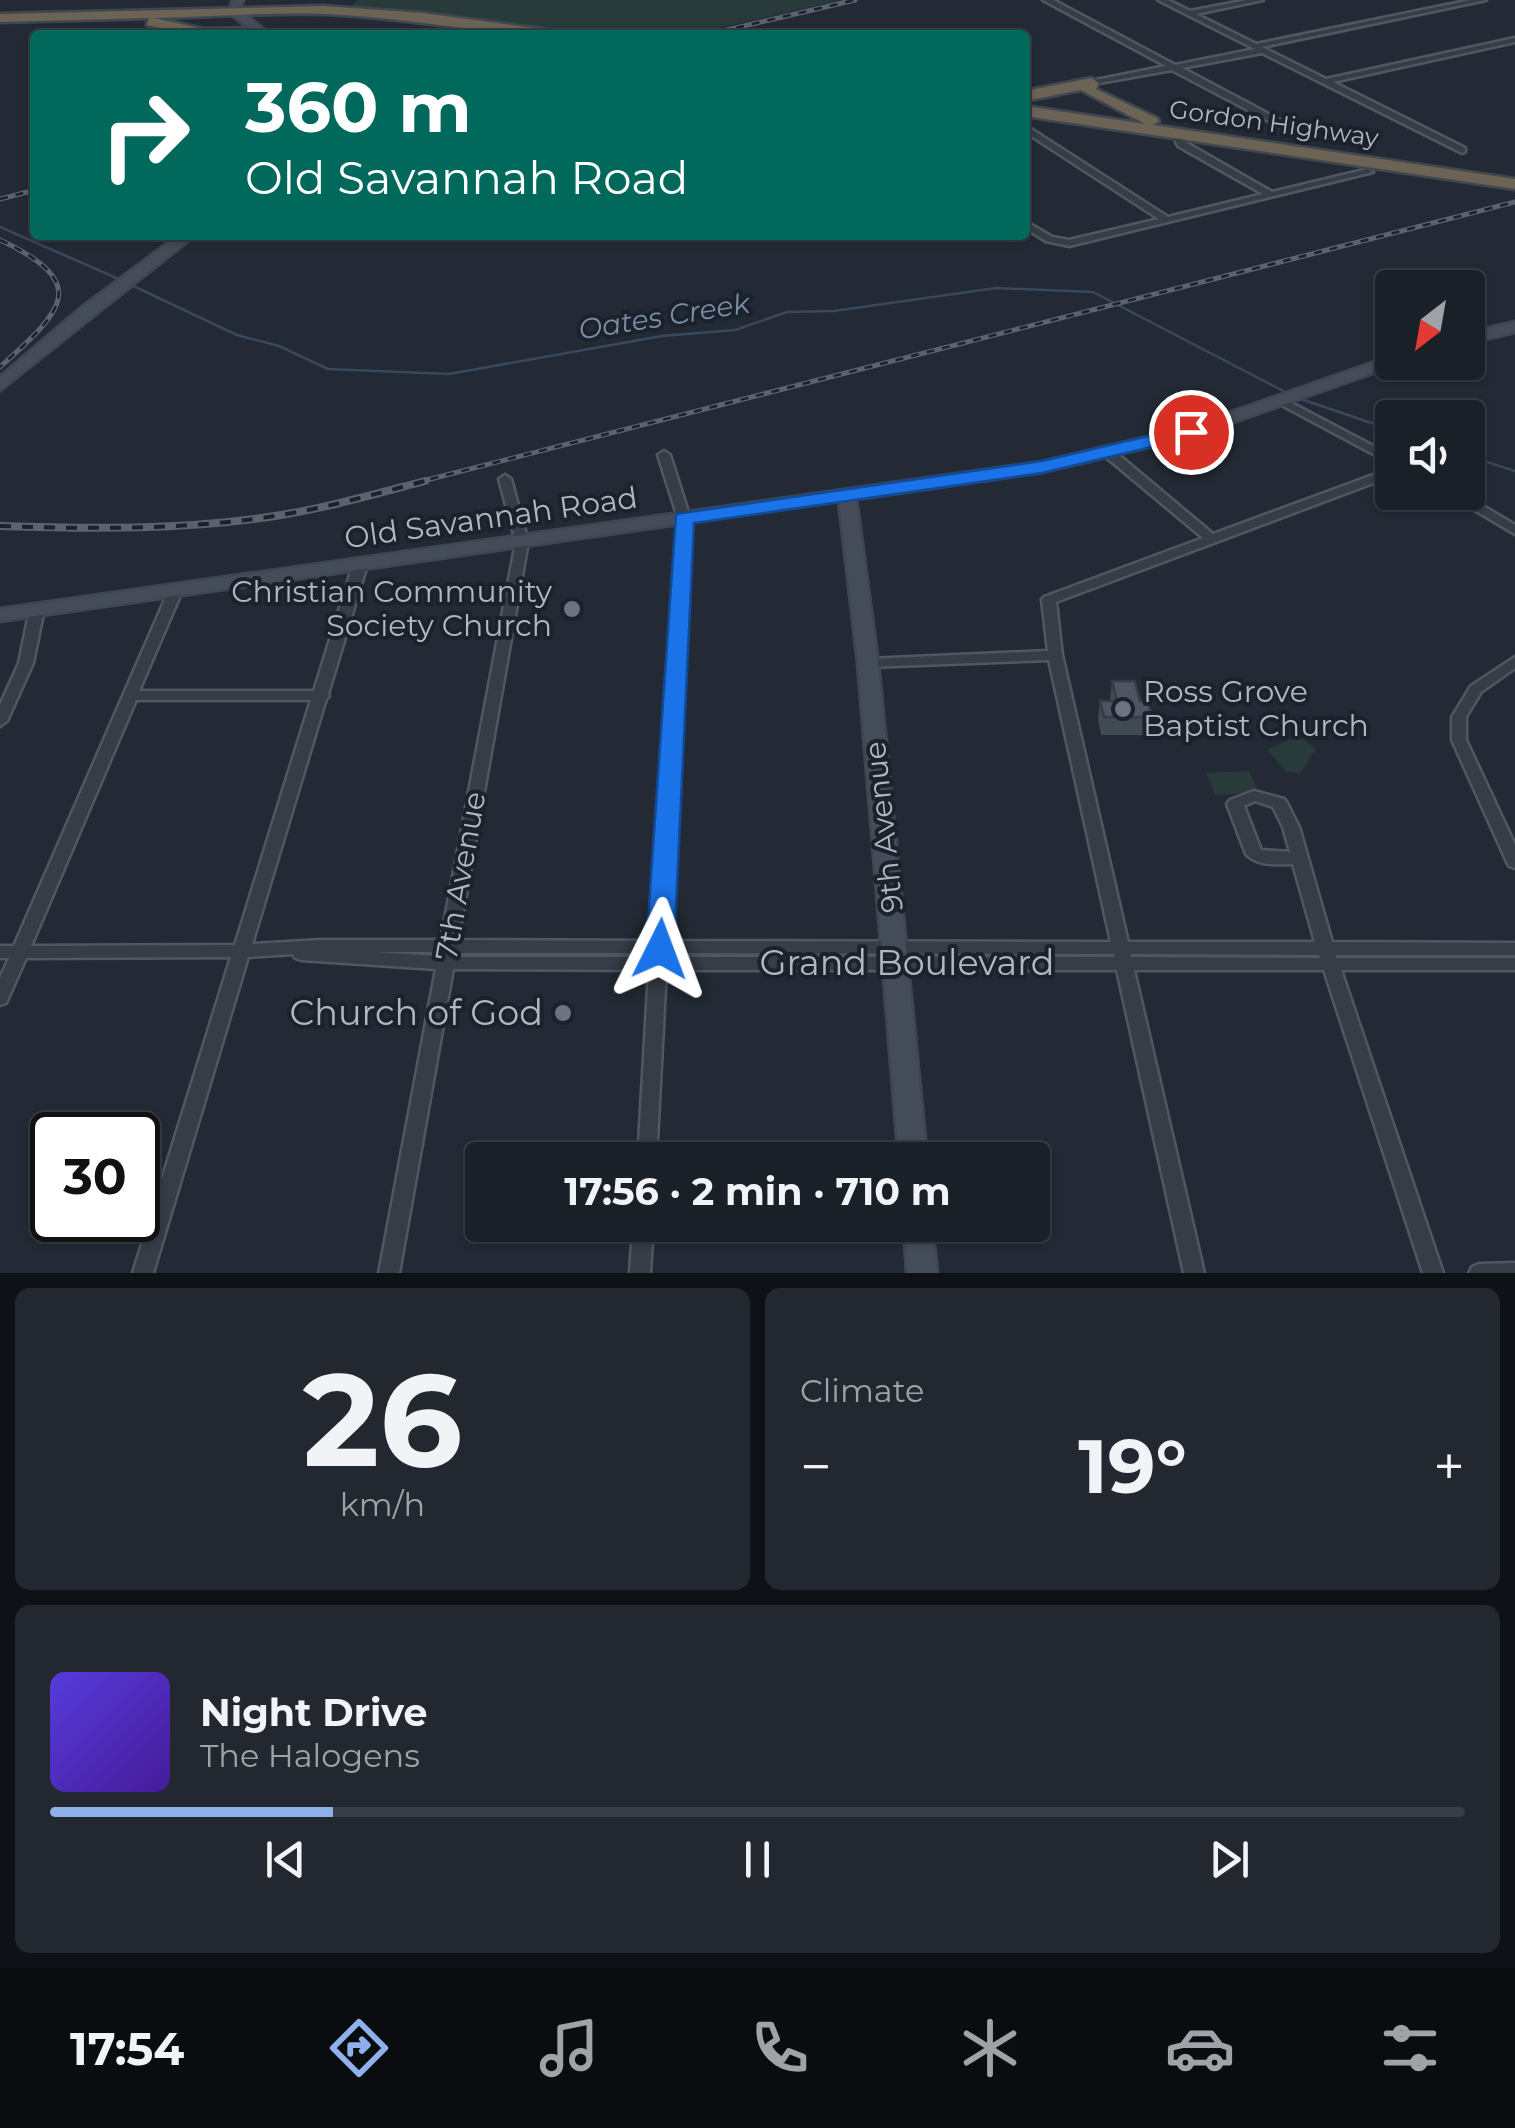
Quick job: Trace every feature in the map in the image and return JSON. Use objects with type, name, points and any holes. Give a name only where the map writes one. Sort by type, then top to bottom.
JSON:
[{"type":"highway","points":[[0,18],[240,5],[423,16],[522,30]]},
{"type":"highway","points":[[66,23],[240,5],[297,18],[401,22],[467,30]]},
{"type":"highway","points":[[265,30],[266,24],[297,18]]},
{"type":"highway","points":[[0,28],[152,22],[194,30]]},
{"type":"highway","points":[[1030,107],[1091,83]]},
{"type":"highway","points":[[1091,83],[1086,86],[1091,92],[1133,115],[1160,124]]},
{"type":"highway","name":"Gordon Highway","points":[[1030,108],[1160,124],[1511,178]]},
{"type":"highway","name":"Gordon Highway","points":[[1030,108],[1480,179],[1511,178]]},
{"type":"street","points":[[1047,0],[1305,136]]},
{"type":"street","points":[[1162,0],[1462,150]]},
{"type":"street","points":[[1189,13],[1259,0]]},
{"type":"street","points":[[1091,83],[1482,0]]},
{"type":"street","points":[[240,5],[262,30]]},
{"type":"street","points":[[1325,81],[1515,40]]},
{"type":"street","points":[[1030,131],[1167,220]]},
{"type":"street","points":[[1177,134],[1181,144],[1271,196]]},
{"type":"street","points":[[1030,227],[1058,243],[1368,172]]},
{"type":"street","points":[[0,386],[112,292],[182,240]]},
{"type":"street","points":[[1485,334],[1515,327]]},
{"type":"street","name":"Old Savannah Road","points":[[0,614],[522,542],[1110,454],[1191,432],[1375,367]]},
{"type":"street","points":[[1291,397],[1375,450]]},
{"type":"street","points":[[1110,454],[1210,538]]},
{"type":"street","points":[[648,1142],[684,518],[664,455]]},
{"type":"street","points":[[1194,1273],[1056,655],[1050,600],[1375,478]]},
{"type":"street","name":"7th Avenue","points":[[389,1273],[522,542],[505,479]]},
{"type":"street","name":"9th Avenue","points":[[847,495],[897,954],[912,1142]]},
{"type":"street","points":[[1481,510],[1515,530]]},
{"type":"street","points":[[143,1273],[360,565]]},
{"type":"street","points":[[0,998],[175,591]]},
{"type":"street","points":[[0,721],[26,663],[37,609]]},
{"type":"street","points":[[868,664],[1056,655]]},
{"type":"street","points":[[1515,661],[1476,689],[1459,717],[1459,740],[1515,862]]},
{"type":"street","points":[[133,695],[322,696]]},
{"type":"street","points":[[1300,858],[1264,858],[1254,854],[1235,804],[1254,796],[1279,803],[1291,827],[1300,858],[1328,957],[1433,1273]]},
{"type":"street","name":"Grand Boulevard","points":[[1328,957],[1515,949]]},
{"type":"street","name":"Grand Boulevard","points":[[0,952],[1328,957],[1515,964]]},
{"type":"street","points":[[640,1273],[642,1242]]},
{"type":"street","points":[[919,1242],[922,1273]]},
{"type":"street","points":[[1478,1273],[1515,1272]]},
{"type":"shaded area","points":[[358,0],[840,0],[710,30],[554,30],[433,12],[352,6]]},
{"type":"shaded area","points":[[1293,738],[1303,739],[1316,749],[1300,774],[1286,771],[1267,750]]},
{"type":"shaded area","points":[[1249,771],[1259,793],[1215,795],[1206,773]]},
{"type":"building","points":[[1112,681],[1135,681],[1140,701],[1148,701],[1152,717],[1104,717],[1100,701],[1117,701]]},
{"type":"waterway","name":"Oates Creek","points":[[0,227],[121,280]]},
{"type":"waterway","name":"Oates Creek","points":[[129,284],[237,335],[279,346],[328,369],[449,374],[662,336],[735,330],[787,312],[834,311],[996,288],[1093,292],[1289,394]]},
{"type":"waterway","name":"Oates Creek","points":[[1298,398],[1375,424]]},
{"type":"waterway","name":"Oates Creek","points":[[1485,461],[1515,471]]},
{"type":"railway","points":[[726,30],[855,0]]},
{"type":"railway","points":[[0,199],[30,191]]},
{"type":"railway","points":[[415,483],[1515,202]]},
{"type":"railway","points":[[0,240],[48,271],[57,285],[58,299],[39,330],[0,367]]},
{"type":"railway","points":[[0,526],[138,527],[241,521],[313,509],[425,481]]},
{"type":"place","name":"Christian Community Society Church","points":[[572,609]]},
{"type":"place","name":"Ross Grove Baptist Church","points":[[1123,709]]},
{"type":"place","name":"Church of God","points":[[563,1013]]},
{"type":"route","points":[[660,949],[684,518],[1042,467],[1191,432]]}]
